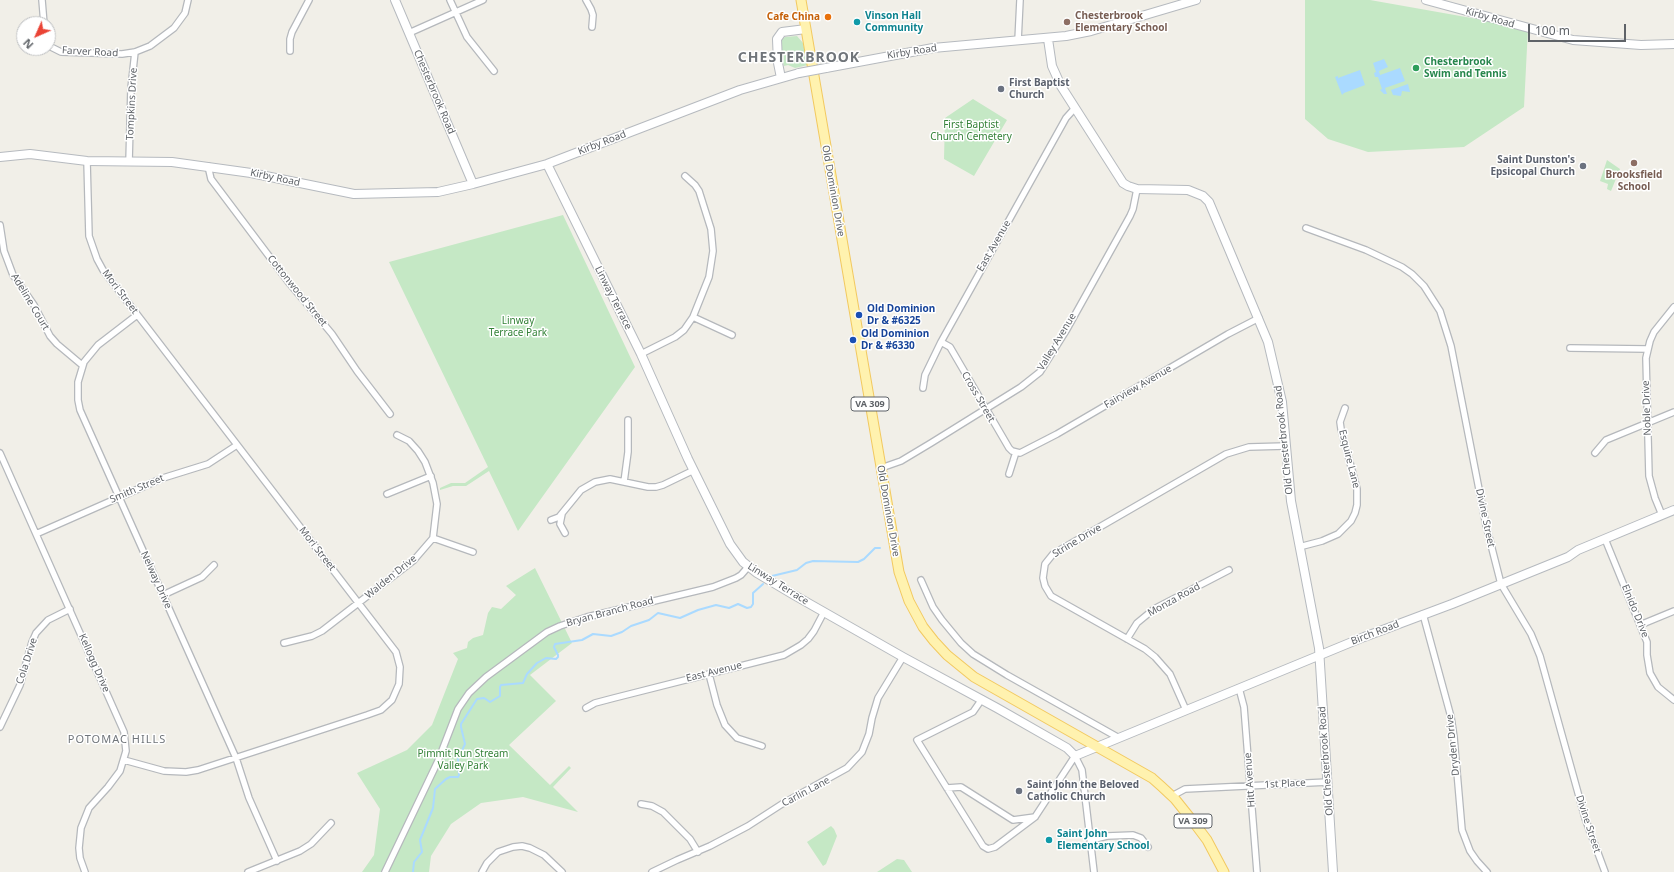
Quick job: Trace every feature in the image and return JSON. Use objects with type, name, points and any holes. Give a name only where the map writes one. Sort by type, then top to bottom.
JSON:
[{"type":"main road","name":"Old Dominion Drive","points":[[801,0],[899,572],[916,614],[934,641],[947,655],[974,677],[1152,778],[1172,796],[1191,818],[1207,840],[1224,872]]},
{"type":"street","points":[[42,0],[43,16]]},
{"type":"street","points":[[135,52],[150,46],[174,28],[185,13],[188,0]]},
{"type":"street","points":[[290,51],[290,39],[292,32],[309,0]]},
{"type":"street","name":"Chesterbrook Road","points":[[395,0],[473,184]]},
{"type":"street","points":[[450,0],[467,37],[494,71]]},
{"type":"street","points":[[409,33],[483,0]]},
{"type":"street","points":[[586,0],[593,15],[592,27]]},
{"type":"street","points":[[1018,41],[1020,0]]},
{"type":"street","name":"Kirby Road","points":[[0,157],[30,154],[87,162],[172,162],[251,173],[354,194],[438,192],[547,164],[740,90],[781,78],[826,68],[925,50],[1048,39],[1090,31],[1196,0]]},
{"type":"street","name":"Kirby Road","points":[[1426,0],[1573,40],[1641,45],[1674,44]]},
{"type":"street","points":[[781,78],[778,63],[777,39],[782,32],[806,29]]},
{"type":"street","points":[[1048,39],[1052,66],[1061,86],[1120,178],[1128,186],[1137,189]]},
{"type":"street","name":"Farver Road","points":[[56,49],[61,52],[122,54],[135,52]]},
{"type":"street","name":"Tompkins Drive","points":[[129,162],[131,88],[135,52]]},
{"type":"street","name":"East Avenue","points":[[923,388],[925,375],[941,342],[1066,118],[1075,108]]},
{"type":"street","name":"Mori Street","points":[[87,162],[88,228],[92,248],[103,270],[396,652],[401,671],[399,684],[392,700],[378,711],[236,758],[198,770],[181,772],[164,771],[124,760]]},
{"type":"street","name":"Linway Terrace","points":[[547,164],[641,354],[694,470],[730,544],[748,567],[903,657],[982,699],[1067,748],[1075,756],[1082,770],[1094,872]]},
{"type":"street","name":"Cottonwood Street","points":[[208,166],[211,179],[290,284],[332,334],[357,371],[390,414]]},
{"type":"street","points":[[641,354],[678,336],[684,330],[693,317],[710,271],[713,239],[699,192],[695,185],[685,176]]},
{"type":"street","name":"Valley Avenue","points":[[881,468],[901,461],[986,410],[1034,378],[1040,372],[1130,216],[1137,189]]},
{"type":"street","name":"Old Chesterbrook Road","points":[[1137,189],[1188,190],[1203,196],[1209,202],[1268,342],[1278,382],[1285,424],[1291,501],[1318,639],[1333,872]]},
{"type":"street","name":"Adeline Court","points":[[0,225],[4,251],[13,275],[34,305],[57,344],[82,365]]},
{"type":"street","name":"Divine Street","points":[[1306,228],[1366,250],[1402,267],[1420,281],[1433,298],[1445,324],[1451,346],[1486,525],[1501,584],[1531,634],[1540,656],[1585,818],[1605,872]]},
{"type":"street","name":"Noble Drive","points":[[1662,515],[1655,498],[1649,476],[1646,358],[1647,349],[1654,332],[1674,307]]},
{"type":"street","name":"Nelway Drive","points":[[137,315],[98,345],[82,365],[77,391],[80,410],[236,758],[249,798],[277,861]]},
{"type":"street","points":[[693,317],[732,335]]},
{"type":"street","name":"Fairview Avenue","points":[[1016,452],[1025,452],[1228,334],[1259,318]]},
{"type":"street","name":"Cross Street","points":[[941,342],[950,348],[1009,448],[1016,452]]},
{"type":"street","points":[[1570,348],[1647,349]]},
{"type":"street","name":"Esquire Lane","points":[[1299,547],[1322,541],[1338,534],[1351,521],[1355,513],[1357,505],[1357,489],[1341,429],[1342,415],[1345,408]]},
{"type":"street","points":[[1595,453],[1606,440],[1674,412]]},
{"type":"street","points":[[624,482],[628,452],[628,420]]},
{"type":"street","points":[[397,435],[410,441],[418,451],[425,462],[436,490],[437,504],[432,538],[472,552]]},
{"type":"street","name":"Smith Street","points":[[36,534],[164,478],[208,464],[237,445]]},
{"type":"street","name":"Strine Drive","points":[[1186,710],[1176,685],[1164,666],[1145,649],[1051,596],[1047,591],[1043,578],[1048,559],[1060,550],[1226,454],[1249,447],[1286,446]]},
{"type":"street","points":[[1010,474],[1016,452]]},
{"type":"street","name":"Kellogg Drive","points":[[0,453],[122,724],[126,742],[124,760],[115,780],[96,799],[84,818],[79,837],[79,848],[80,858],[85,872]]},
{"type":"street","points":[[551,520],[556,519],[562,514],[581,490],[588,485],[610,479],[648,487],[656,487],[664,485],[694,470]]},
{"type":"street","points":[[387,494],[431,476]]},
{"type":"street","name":"Birch Road","points":[[1075,756],[1239,688],[1568,557],[1578,550],[1605,538],[1674,510]]},
{"type":"street","points":[[562,514],[560,524],[565,532]]},
{"type":"street","name":"Walden Drive","points":[[284,642],[312,636],[322,631],[414,560],[432,538]]},
{"type":"street","name":"Elnido Drive","points":[[1605,538],[1647,642],[1646,655],[1650,673],[1658,687],[1674,700]]},
{"type":"street","points":[[163,595],[202,577],[214,565]]},
{"type":"street","name":"Bryan Branch Road","points":[[385,872],[438,761],[458,709],[486,677],[547,632],[560,626],[583,618],[714,587],[736,578],[748,567]]},
{"type":"street","name":"Monza Road","points":[[1127,639],[1137,623],[1154,608],[1229,570]]},
{"type":"street","points":[[921,580],[932,607],[961,643],[973,654],[1007,675],[1119,738]]},
{"type":"street","name":"Cola Drive","points":[[0,727],[20,685],[36,633],[48,620],[70,609]]},
{"type":"street","points":[[1640,625],[1674,611]]},
{"type":"street","name":"East Avenue","points":[[586,708],[595,703],[784,655],[792,651],[808,638],[814,631],[824,612]]},
{"type":"street","name":"Dryden Drive","points":[[1423,614],[1451,717],[1462,830],[1470,851],[1487,872]]},
{"type":"street","name":"Carlin Lane","points":[[652,872],[698,852],[748,826],[782,804],[837,775],[853,763],[862,752],[867,741],[878,698],[903,657]]},
{"type":"street","points":[[709,674],[717,705],[725,725],[737,738],[762,746]]},
{"type":"street","name":"Hitt Avenue","points":[[1239,688],[1244,707],[1256,872]]},
{"type":"street","points":[[982,699],[973,712],[918,740],[983,846],[988,849],[995,847],[1036,817],[1075,756]]},
{"type":"street","name":"1st Place","points":[[1172,796],[1185,789],[1328,782]]},
{"type":"street","points":[[947,788],[961,787],[1013,820],[1036,817]]},
{"type":"street","points":[[641,804],[652,806],[663,812],[690,839],[698,852]]},
{"type":"street","points":[[248,872],[290,856],[311,844],[331,823]]},
{"type":"street","points":[[1090,840],[1107,836],[1132,835],[1141,838],[1148,847]]},
{"type":"street","points":[[482,872],[487,863],[498,852],[513,847],[522,846],[537,850],[562,872]]},
{"type":"green space","name":"Chesterbrook Swim and Tennis","points":[[1305,0],[1370,0],[1528,28],[1524,107],[1464,147],[1368,152],[1328,139],[1305,119]]},
{"type":"green space","points":[[797,36],[803,43],[808,65],[795,68],[788,65],[784,66],[780,41],[785,37]]},
{"type":"green space","name":"First Baptist Church Cemetery","points":[[973,99],[1007,120],[974,176],[944,159],[945,118]]},
{"type":"green space","points":[[1607,160],[1620,169],[1611,191],[1607,189],[1608,184],[1600,181]]},
{"type":"green space","name":"Linway Terrace Park","points":[[563,215],[635,367],[518,531],[489,471],[466,486],[453,486],[440,490],[440,488],[451,483],[465,483],[488,467],[389,262]]},
{"type":"green space","name":"Pimmit Run Stream Valley Park","points":[[535,568],[572,643],[530,675],[556,701],[509,745],[550,785],[569,766],[571,768],[553,787],[578,812],[523,797],[481,803],[451,824],[431,856],[429,872],[362,872],[374,855],[380,809],[357,773],[407,750],[432,725],[458,659],[453,653],[467,648],[468,642],[473,638],[483,635],[488,613],[492,607],[501,609],[516,595],[506,586]]},
{"type":"green space","points":[[831,826],[837,836],[826,864],[823,866],[807,842]]},
{"type":"green space","points":[[897,859],[904,860],[912,872],[877,872]]},
{"type":"water","points":[[1384,59],[1388,67],[1379,71],[1380,75],[1400,68],[1405,81],[1385,88],[1387,94],[1384,94],[1380,90],[1382,89],[1378,77],[1375,77],[1374,73],[1376,72],[1373,63]]},
{"type":"water","points":[[1360,70],[1365,85],[1342,95],[1335,77],[1338,76],[1338,78]]},
{"type":"water","points":[[1408,84],[1410,92],[1402,91],[1401,96],[1393,95],[1391,90]]},
{"type":"waterway","points":[[772,576],[797,570],[806,563],[813,561],[858,562],[864,559],[875,548],[880,548]]},
{"type":"waterway","points":[[413,872],[414,862],[422,852],[420,840],[433,808],[435,789],[446,779],[450,777],[458,777],[459,775],[458,759],[465,744],[461,724],[477,699],[484,698],[490,702],[500,696],[501,685],[523,683],[527,674],[537,663],[546,658],[556,659],[558,657],[554,647],[555,644],[582,640],[593,634],[611,636],[622,632],[631,626],[649,620],[658,613],[680,618],[698,610],[716,605],[729,608],[738,604],[747,608],[751,607],[753,604],[753,593],[763,584]]},
{"type":"place","name":"Cafe China","points":[[828,17]]},
{"type":"place","name":"Vinson Hall Community","points":[[857,22]]},
{"type":"place","name":"Chesterbrook Elementary School","points":[[1067,22]]},
{"type":"place","name":"Chesterbrook Swim and Tennis","points":[[1416,68]]},
{"type":"place","name":"First Baptist Church","points":[[1001,89]]},
{"type":"place","name":"Brooksfield School","points":[[1634,163]]},
{"type":"place","name":"Saint Dunston's Epsicopal Church","points":[[1583,166]]},
{"type":"place","name":"Old Dominion Dr & #6325","points":[[859,315]]},
{"type":"place","name":"Old Dominion Dr & #6330","points":[[853,340]]},
{"type":"place","name":"Saint John the Beloved Catholic Church","points":[[1019,791]]},
{"type":"place","name":"Saint John Elementary School","points":[[1049,840]]},
{"type":"district","name":"CHESTERBROOK","points":[[799,58]]},
{"type":"district","name":"POTOMAC HILLS","points":[[117,740]]}]
